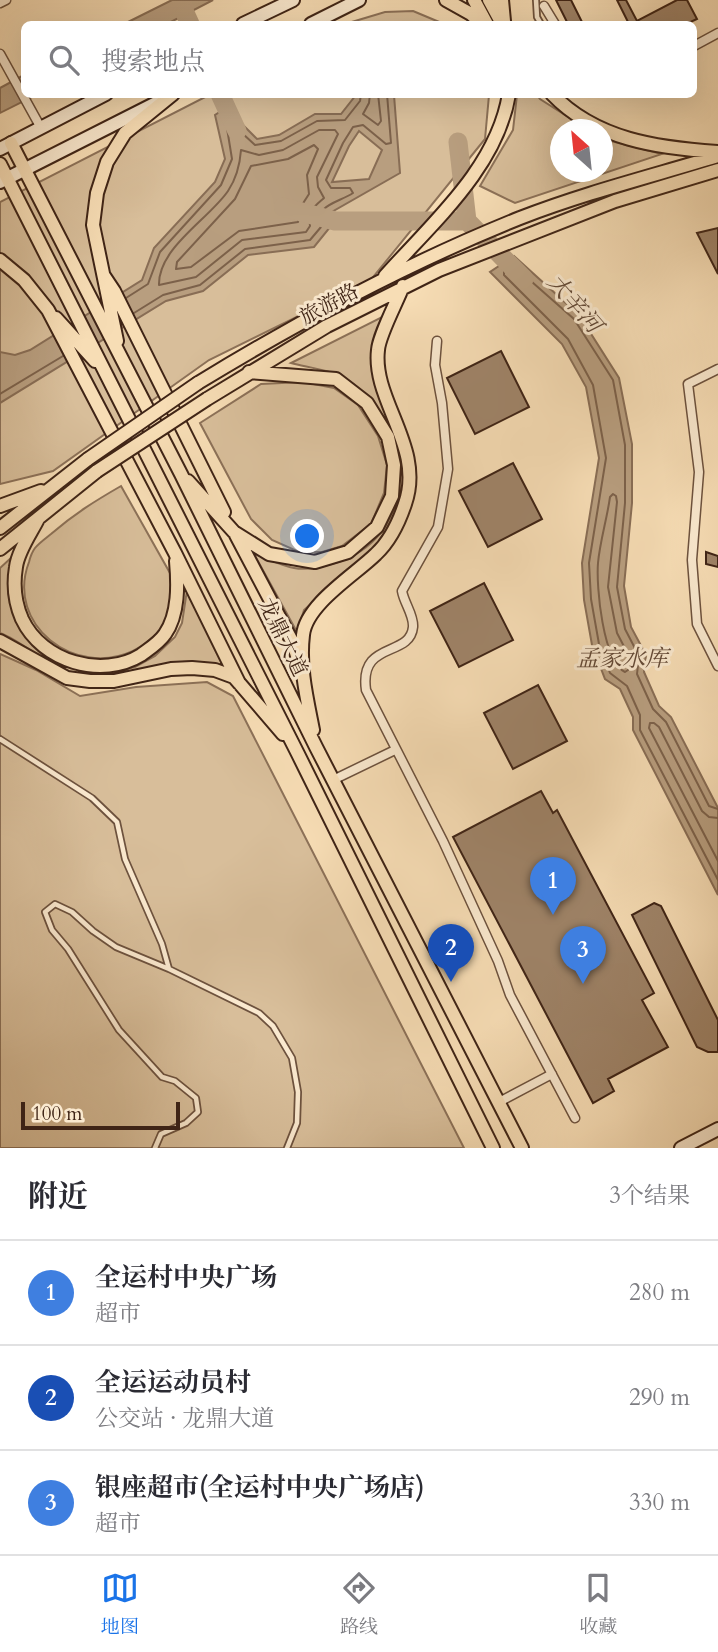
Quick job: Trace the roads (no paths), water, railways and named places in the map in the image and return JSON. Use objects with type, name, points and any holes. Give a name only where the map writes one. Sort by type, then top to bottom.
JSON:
[{"type":"main road","points":[[249,21],[293,0]]},
{"type":"main road","points":[[317,21],[359,0]]},
{"type":"main road","points":[[446,0],[480,21]]},
{"type":"main road","points":[[474,0],[484,21]]},
{"type":"main road","points":[[489,0],[502,21]]},
{"type":"main road","points":[[502,0],[504,21]]},
{"type":"main road","points":[[6,146],[98,98]]},
{"type":"main road","points":[[4,180],[165,98]]},
{"type":"main road","points":[[168,98],[125,132],[107,162],[97,193],[93,225],[98,259],[111,294],[293,643],[302,669],[316,747]]},
{"type":"main road","points":[[380,283],[457,200],[502,124],[508,98]]},
{"type":"main road","points":[[557,98],[588,123],[628,139],[664,148],[718,154]]},
{"type":"main road","name":"龙鼎大道","points":[[6,146],[23,169],[114,340],[316,747],[522,1148]]},
{"type":"main road","name":"旅游路","points":[[0,527],[88,459],[198,383],[319,314],[430,256],[523,217],[718,154]]},
{"type":"main road","name":"龙鼎大道","points":[[0,163],[4,180],[64,291],[97,361],[299,754],[493,1148]]},
{"type":"main road","name":"旅游路","points":[[0,549],[97,471],[248,372],[327,326],[439,270],[615,201],[718,170]]},
{"type":"main road","points":[[0,260],[24,280],[60,326],[97,361]]},
{"type":"main road","points":[[302,669],[303,632],[319,605],[336,587],[377,554],[392,534],[406,502],[410,475],[404,443],[379,374],[377,349],[404,286]]},
{"type":"main road","points":[[111,294],[114,340]]},
{"type":"main road","points":[[60,326],[76,365],[175,553],[239,683]]},
{"type":"main road","points":[[181,474],[212,504],[234,532],[269,554],[315,562],[348,552],[377,527],[392,496],[394,465],[390,446],[367,403],[335,379],[248,372]]},
{"type":"main road","points":[[38,519],[16,564],[14,593],[22,619],[33,637],[54,653],[83,666],[107,667],[131,661],[151,648],[166,633],[176,605],[175,553],[160,480]]},
{"type":"main road","points":[[0,506],[51,487]]},
{"type":"main road","points":[[0,641],[67,678],[114,681],[192,668],[215,670],[234,677],[299,754]]},
{"type":"main road","points":[[681,1148],[718,1129]]},
{"type":"street","points":[[0,3],[6,0]]},
{"type":"street","points":[[544,6],[553,21]]},
{"type":"street","points":[[697,44],[718,33]]},
{"type":"street","points":[[0,54],[21,92]]},
{"type":"street","points":[[24,98],[41,128]]},
{"type":"street","points":[[437,341],[435,365],[442,403],[448,469],[438,527],[402,591],[404,604],[413,619],[413,631],[407,640],[369,661],[364,674],[366,690],[443,841],[498,961],[510,995],[575,1118]]},
{"type":"street","points":[[718,369],[688,384],[699,472],[692,560],[697,624],[718,666]]},
{"type":"street","points":[[333,780],[395,750]]},
{"type":"street","points":[[499,1102],[552,1074]]},
{"type":"lane","points":[[536,0],[539,21]]},
{"type":"lane","points":[[0,739],[92,798],[117,822],[125,859],[162,944],[169,969]]},
{"type":"lane","points":[[155,1148],[161,1134],[186,1123],[198,1112],[196,1098],[175,1081],[162,1077],[119,1030],[68,949],[52,930],[45,912],[54,904],[72,912],[116,947],[169,969],[259,1013],[273,1026],[292,1058],[298,1092],[297,1123],[287,1148]]},
{"type":"water","points":[[172,0],[213,0],[173,21],[130,21]]},
{"type":"water","points":[[21,77],[21,98],[30,98],[0,113],[0,88]]},
{"type":"water","points":[[354,98],[394,98],[400,173],[323,217],[335,221],[314,247],[248,255],[203,291],[166,301],[0,403],[0,352],[15,355],[30,350],[142,280],[154,248],[215,182],[225,159],[215,115],[226,108],[257,139],[279,135],[315,114],[341,114]],"holes":[[[359,131],[382,150],[369,179],[332,182]]]},
{"type":"water","name":"孟家水库","points":[[514,256],[579,315],[619,378],[632,444],[632,503],[624,586],[631,627],[646,655],[644,672],[659,706],[671,717],[718,808],[718,895],[633,730],[633,717],[620,689],[605,679],[592,645],[584,600],[582,563],[599,458],[586,387],[562,344],[490,272]]},
{"type":"waterway","name":"大辛河","points":[[185,13],[189,21]]},
{"type":"waterway","name":"大辛河","points":[[222,98],[237,131]]},
{"type":"waterway","points":[[458,142],[467,221]]},
{"type":"waterway","name":"大辛河","points":[[283,207],[335,221],[467,221],[524,279]]},
{"type":"place","name":"全运村中央广场","points":[[553,915]]},
{"type":"place","name":"全运运动员村","points":[[451,982]]},
{"type":"place","name":"银座超市(全运村中央广场店)","points":[[583,984]]}]
